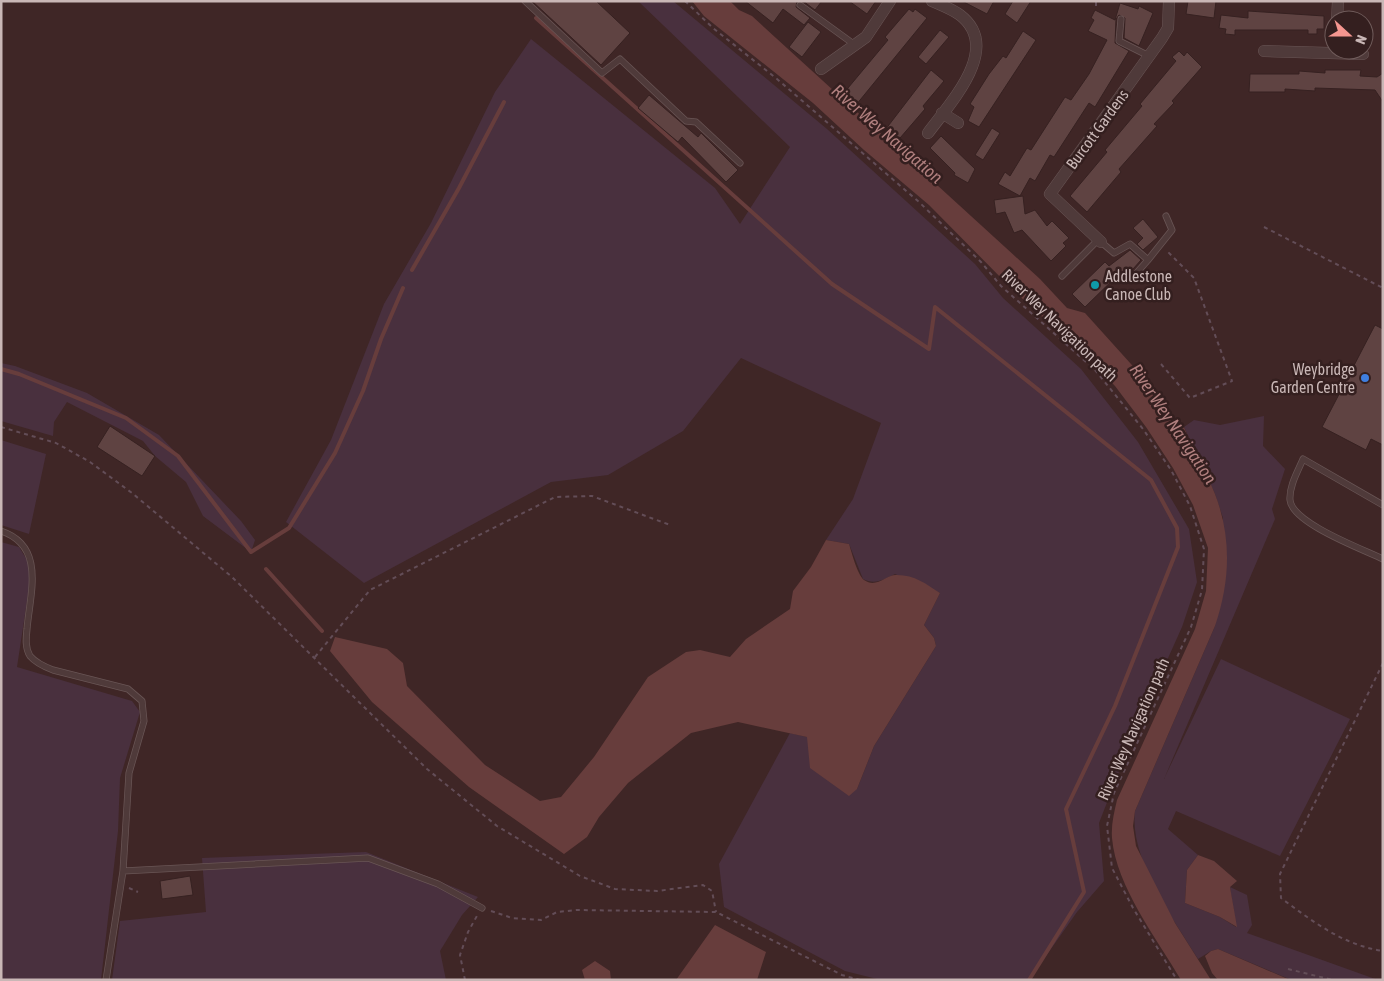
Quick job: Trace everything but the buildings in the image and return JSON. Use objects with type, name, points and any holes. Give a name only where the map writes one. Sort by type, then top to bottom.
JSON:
[{"type":"street","points":[[821,70],[866,38],[890,1]]},
{"type":"street","points":[[928,133],[970,71],[977,43],[965,19],[958,13],[932,1]]},
{"type":"street","name":"Burcott Gardens","points":[[1099,241],[1050,194],[1150,56],[1168,28],[1169,1]]},
{"type":"street","points":[[1264,51],[1324,52]]},
{"type":"street","points":[[942,113],[958,124]]},
{"type":"lane","points":[[525,1],[602,73],[620,59],[686,121],[696,122],[740,163]]},
{"type":"lane","points":[[800,5],[856,46]]},
{"type":"lane","points":[[1121,19],[1119,41],[1150,56]]},
{"type":"lane","points":[[1133,277],[1172,230],[1166,216]]},
{"type":"lane","points":[[1062,276],[1099,241],[1114,253],[1130,244],[1148,260]]},
{"type":"lane","points":[[1383,504],[1303,459],[1290,491],[1290,501],[1294,510],[1306,521],[1383,559]]},
{"type":"lane","points":[[1,531],[22,543],[31,558],[32,576],[26,642],[31,657],[43,666],[53,670],[128,689],[142,701],[144,721],[129,773],[123,871],[106,980]]},
{"type":"lane","points":[[123,871],[368,858],[438,884],[482,908]]},
{"type":"path","name":"River Wey Navigation path","points":[[685,1],[713,28],[777,79],[919,202],[981,262],[1001,286],[1095,370],[1143,429],[1171,470],[1190,506],[1204,549],[1202,590],[1191,627],[1114,793],[1107,826],[1107,840],[1115,874],[1176,980]]},
{"type":"path","points":[[1096,1],[1096,6]]},
{"type":"path","points":[[1264,227],[1383,288]]},
{"type":"path","points":[[1160,244],[1194,278],[1232,381],[1190,398],[1161,364]]},
{"type":"path","points":[[1,427],[56,443],[90,462],[132,492],[232,576],[427,769],[498,826],[580,876],[615,888],[657,891],[704,886],[712,891],[716,912]]},
{"type":"path","points":[[315,657],[370,590],[555,497],[592,496],[670,525]]},
{"type":"path","points":[[1383,663],[1280,874],[1281,898],[1322,929],[1363,948],[1383,951]]},
{"type":"path","points":[[465,980],[460,955],[468,932],[482,908],[512,918],[541,920],[557,912],[577,910],[716,912],[842,975],[860,980]]},
{"type":"path","points":[[1288,969],[1333,980]]},
{"type":"shaded area","points":[[638,1],[673,1],[827,129],[975,264],[1003,298],[1081,369],[1138,442],[1189,529],[1197,582],[1182,627],[1133,736],[1099,823],[1104,881],[1077,912],[1029,980],[881,980],[845,971],[724,907],[719,864],[790,733],[807,737],[857,789],[874,746],[936,646],[934,638],[924,625],[940,593],[895,574],[875,582],[867,581],[863,579],[849,544],[826,540],[853,499],[881,423],[741,358],[683,431],[608,475],[551,482],[364,583],[286,522],[331,440],[384,304],[431,223],[495,92],[531,39],[715,188],[740,224],[790,147]]},
{"type":"shaded area","points":[[1,363],[15,366],[87,393],[159,435],[241,521],[255,540],[251,552],[203,516],[186,482],[155,456],[143,441],[67,402],[54,422],[53,436],[1,421]]},
{"type":"shaded area","points":[[1264,416],[1263,446],[1285,469],[1272,509],[1275,519],[1164,779],[1221,659],[1350,719],[1280,856],[1176,811],[1168,829],[1198,855],[1187,870],[1185,903],[1220,917],[1236,927],[1230,887],[1247,895],[1252,925],[1247,933],[1378,980],[1289,979],[1218,949],[1198,959],[1155,888],[1139,849],[1135,830],[1135,811],[1215,626],[1223,518],[1215,494],[1184,427],[1194,420],[1220,425]]},
{"type":"shaded area","points":[[1,440],[46,454],[29,534],[1,525]]},
{"type":"shaded area","points":[[1,542],[19,547],[32,568],[17,667],[132,701],[140,712],[120,778],[118,831],[101,980],[1,980]]},
{"type":"shaded area","points":[[366,852],[478,897],[462,915],[440,951],[446,980],[112,980],[120,921],[206,912],[202,858]]},
{"type":"water","name":"River Wey Navigation","points":[[692,1],[730,1],[739,10],[752,16],[1040,279],[1067,308],[1085,313],[1140,374],[1175,426],[1184,427],[1215,494],[1220,510],[1224,527],[1227,560],[1224,593],[1215,626],[1135,811],[1133,826],[1136,846],[1175,923],[1211,980],[1181,980],[1129,893],[1115,856],[1112,838],[1117,800],[1195,629],[1206,591],[1208,548],[1193,505],[1173,468],[1146,427],[1115,386],[1097,367],[1012,289],[929,205],[864,150],[813,103],[704,16]]},
{"type":"water","points":[[826,540],[849,544],[859,573],[864,580],[873,583],[893,575],[903,575],[920,581],[940,593],[924,625],[934,638],[936,646],[874,746],[857,789],[849,796],[810,768],[807,737],[738,722],[691,733],[628,783],[599,817],[587,837],[564,854],[469,787],[372,702],[330,651],[335,637],[387,649],[403,663],[407,686],[485,765],[540,801],[561,797],[594,757],[648,677],[686,652],[700,650],[730,657],[746,639],[790,609],[793,591],[811,567]]},
{"type":"water","points":[[1198,855],[1214,861],[1237,881],[1230,887],[1237,927],[1220,917],[1185,903],[1187,870]]},
{"type":"water","points":[[715,925],[766,952],[757,980],[676,980]]},
{"type":"water","points":[[1218,949],[1293,980],[1218,980],[1212,973],[1205,956],[1211,951]]},
{"type":"water","points":[[595,961],[610,971],[611,980],[585,980],[582,970]]},
{"type":"waterway","points":[[536,18],[832,284],[929,349],[935,307],[1151,480],[1177,528],[1178,547],[1115,706],[1066,809],[1084,892],[1029,980]]},
{"type":"waterway","points":[[412,270],[459,188],[504,102]]},
{"type":"waterway","points":[[1,369],[19,374],[126,418],[178,456],[251,552],[289,528],[335,453],[363,391],[381,339],[403,288]]},
{"type":"waterway","points":[[266,569],[322,631]]},
{"type":"place","name":"Addlestone Canoe Club","points":[[1095,285]]},
{"type":"place","name":"Weybridge Garden Centre","points":[[1365,378]]}]
